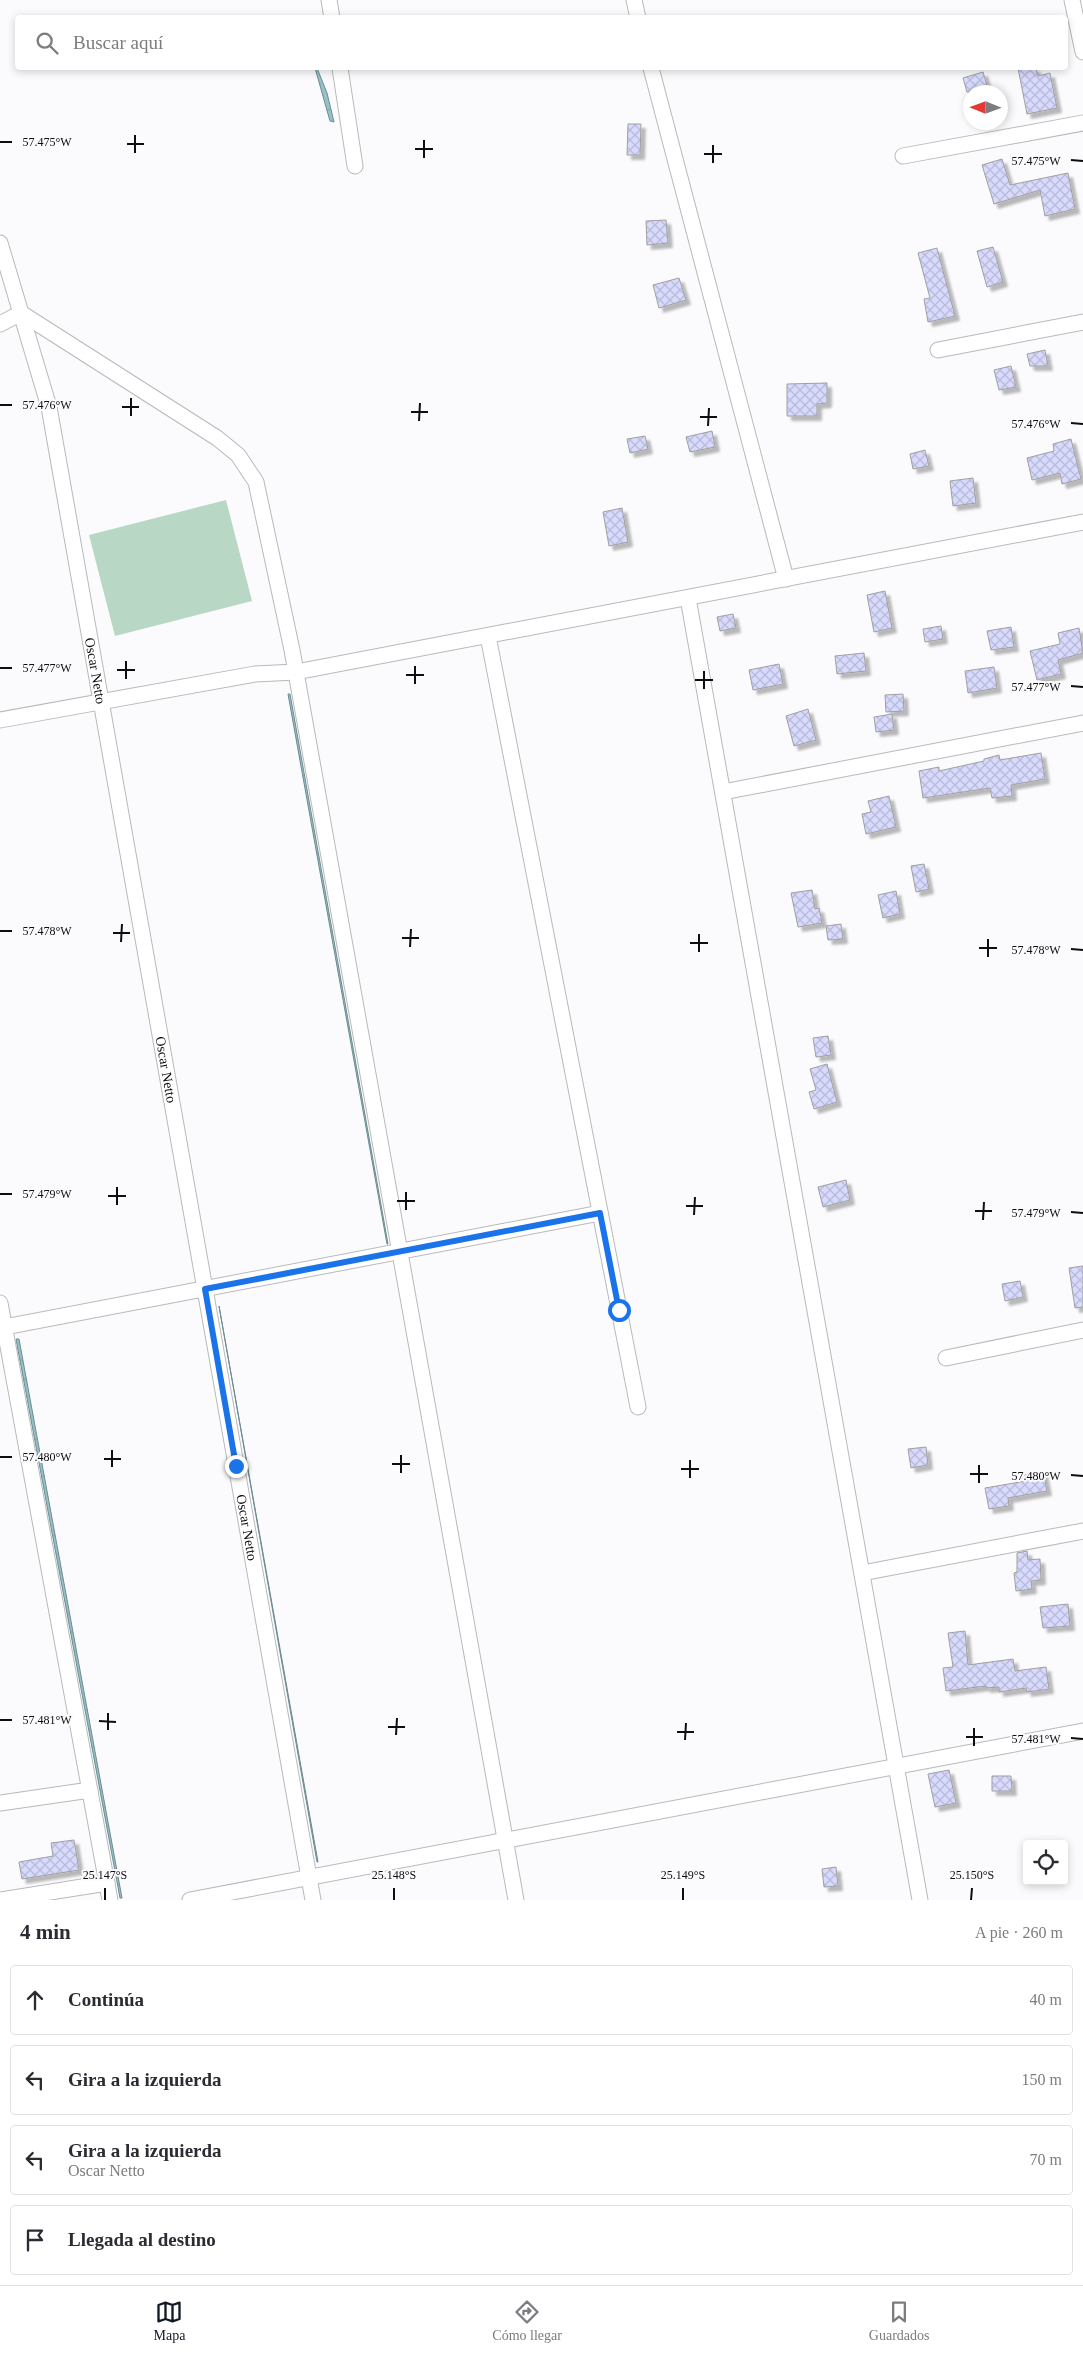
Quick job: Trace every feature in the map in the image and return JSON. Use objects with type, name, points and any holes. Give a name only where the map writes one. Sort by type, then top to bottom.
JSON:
[{"type":"street","points":[[329,0],[332,15]]},
{"type":"street","points":[[634,0],[637,15]]},
{"type":"street","points":[[1072,0],[1083,52]]},
{"type":"street","points":[[340,70],[355,166]]},
{"type":"street","points":[[652,70],[786,580]]},
{"type":"street","points":[[902,156],[1083,123]]},
{"type":"street","name":"Oscar Netto","points":[[0,243],[49,407],[313,1900]]},
{"type":"street","points":[[0,324],[21,313],[217,438],[238,455],[256,482],[296,672],[516,1900]]},
{"type":"street","points":[[938,350],[1083,322]]},
{"type":"street","points":[[0,720],[101,700],[255,674],[296,672],[1083,522]]},
{"type":"street","points":[[688,598],[920,1900]]},
{"type":"street","points":[[488,636],[638,1407]]},
{"type":"street","points":[[723,792],[1083,723]]},
{"type":"street","points":[[2,1327],[600,1213]]},
{"type":"street","points":[[0,1303],[2,1327],[110,1900]]},
{"type":"street","points":[[946,1358],[1083,1330]]},
{"type":"street","points":[[862,1573],[1083,1531]]},
{"type":"street","points":[[190,1900],[897,1768],[1083,1731]]},
{"type":"street","points":[[0,1802],[90,1790]]},
{"type":"street","points":[[0,1900],[107,1883]]},
{"type":"green space","points":[[226,500],[252,601],[115,636],[89,535]]},
{"type":"water","points":[[316,70],[318,70],[327,93],[334,122],[330,121]]},
{"type":"water","points":[[288,694],[290,694],[388,1244],[387,1244]]},
{"type":"water","points":[[219,1306],[318,1862],[317,1862]]},
{"type":"water","points":[[16,1339],[19,1339],[122,1898],[120,1898]]},
{"type":"building","points":[[1018,70],[1036,70],[1038,76],[1050,73],[1057,108],[1027,114]]},
{"type":"building","points":[[983,72],[987,85],[965,85],[963,78]]},
{"type":"building","points":[[628,124],[641,124],[640,155],[627,155]]},
{"type":"building","points":[[1002,159],[1010,185],[1068,173],[1075,209],[1045,216],[1040,190],[994,204],[982,165]]},
{"type":"building","points":[[666,220],[668,243],[647,245],[646,221]]},
{"type":"building","points":[[993,247],[1003,282],[987,287],[977,251]]},
{"type":"building","points":[[937,248],[955,316],[928,322],[924,299],[930,298],[918,253]]},
{"type":"building","points":[[679,278],[686,300],[659,308],[653,285]]},
{"type":"building","points":[[1045,350],[1048,366],[1030,366],[1027,354]]},
{"type":"building","points":[[1011,366],[1016,387],[999,390],[994,370]]},
{"type":"building","points":[[827,383],[827,403],[817,404],[817,416],[787,416],[787,384]]},
{"type":"building","points":[[712,431],[715,447],[690,452],[686,437]]},
{"type":"building","points":[[645,436],[648,449],[630,453],[627,439]]},
{"type":"building","points":[[1071,439],[1081,479],[1062,484],[1060,473],[1032,480],[1027,458],[1054,451],[1053,444]]},
{"type":"building","points":[[925,450],[929,466],[913,469],[910,454]]},
{"type":"building","points":[[973,478],[976,503],[953,506],[950,481]]},
{"type":"building","points":[[622,508],[628,542],[609,546],[603,512]]},
{"type":"building","points":[[885,591],[892,628],[874,632],[867,595]]},
{"type":"building","points":[[733,614],[736,628],[720,631],[717,617]]},
{"type":"building","points":[[941,626],[943,639],[925,642],[923,629]]},
{"type":"building","points":[[1011,627],[1014,647],[991,650],[987,631]]},
{"type":"building","points":[[1079,628],[1083,653],[1058,660],[1061,674],[1037,680],[1030,651],[1060,644],[1058,633]]},
{"type":"building","points":[[864,653],[866,671],[837,674],[835,656]]},
{"type":"building","points":[[779,664],[783,684],[753,690],[749,670]]},
{"type":"building","points":[[994,667],[997,688],[968,693],[965,671]]},
{"type":"building","points":[[903,694],[904,711],[886,712],[885,695]]},
{"type":"building","points":[[808,709],[816,740],[794,746],[786,716]]},
{"type":"building","points":[[892,714],[894,730],[876,732],[874,717]]},
{"type":"building","points":[[1041,753],[1045,779],[1011,785],[1012,796],[992,798],[990,788],[923,798],[919,771],[939,767],[939,771],[984,761],[984,759],[999,755],[1000,760]]},
{"type":"building","points":[[889,796],[896,827],[866,834],[862,814],[871,812],[868,801]]},
{"type":"building","points":[[924,864],[929,889],[916,892],[911,866]]},
{"type":"building","points":[[812,890],[815,909],[819,908],[822,923],[798,927],[791,893]]},
{"type":"building","points":[[896,891],[900,914],[883,918],[878,895]]},
{"type":"building","points":[[841,924],[843,939],[828,940],[826,926]]},
{"type":"building","points":[[828,1036],[831,1055],[816,1057],[813,1038]]},
{"type":"building","points":[[827,1064],[837,1102],[814,1109],[809,1092],[816,1090],[810,1069]]},
{"type":"building","points":[[846,1180],[850,1200],[823,1207],[818,1187]]},
{"type":"building","points":[[1083,1266],[1083,1307],[1075,1308],[1069,1268]]},
{"type":"building","points":[[1020,1281],[1023,1297],[1005,1301],[1002,1284]]},
{"type":"building","points":[[926,1447],[928,1465],[911,1468],[908,1449]]},
{"type":"building","points":[[1043,1471],[1047,1491],[1008,1498],[1009,1506],[989,1509],[985,1488],[1026,1481],[1025,1475]]},
{"type":"building","points":[[1027,1551],[1028,1560],[1040,1559],[1041,1580],[1031,1581],[1032,1589],[1016,1591],[1014,1573],[1017,1572],[1017,1553]]},
{"type":"building","points":[[1068,1604],[1070,1626],[1043,1628],[1040,1607]]},
{"type":"building","points":[[965,1631],[968,1665],[1013,1659],[1015,1671],[1046,1667],[1049,1689],[1027,1692],[1026,1688],[999,1692],[999,1687],[986,1688],[986,1686],[946,1691],[943,1668],[953,1667],[948,1633]]},
{"type":"building","points":[[949,1770],[956,1803],[935,1807],[928,1774]]},
{"type":"building","points":[[992,1776],[1011,1776],[1012,1791],[992,1791]]},
{"type":"building","points":[[74,1840],[79,1870],[22,1879],[19,1862],[53,1856],[51,1843]]},
{"type":"building","points":[[836,1867],[838,1886],[824,1887],[822,1869]]},
{"type":"route","points":[[236,1466],[205,1289],[600,1213],[619,1310]]}]
